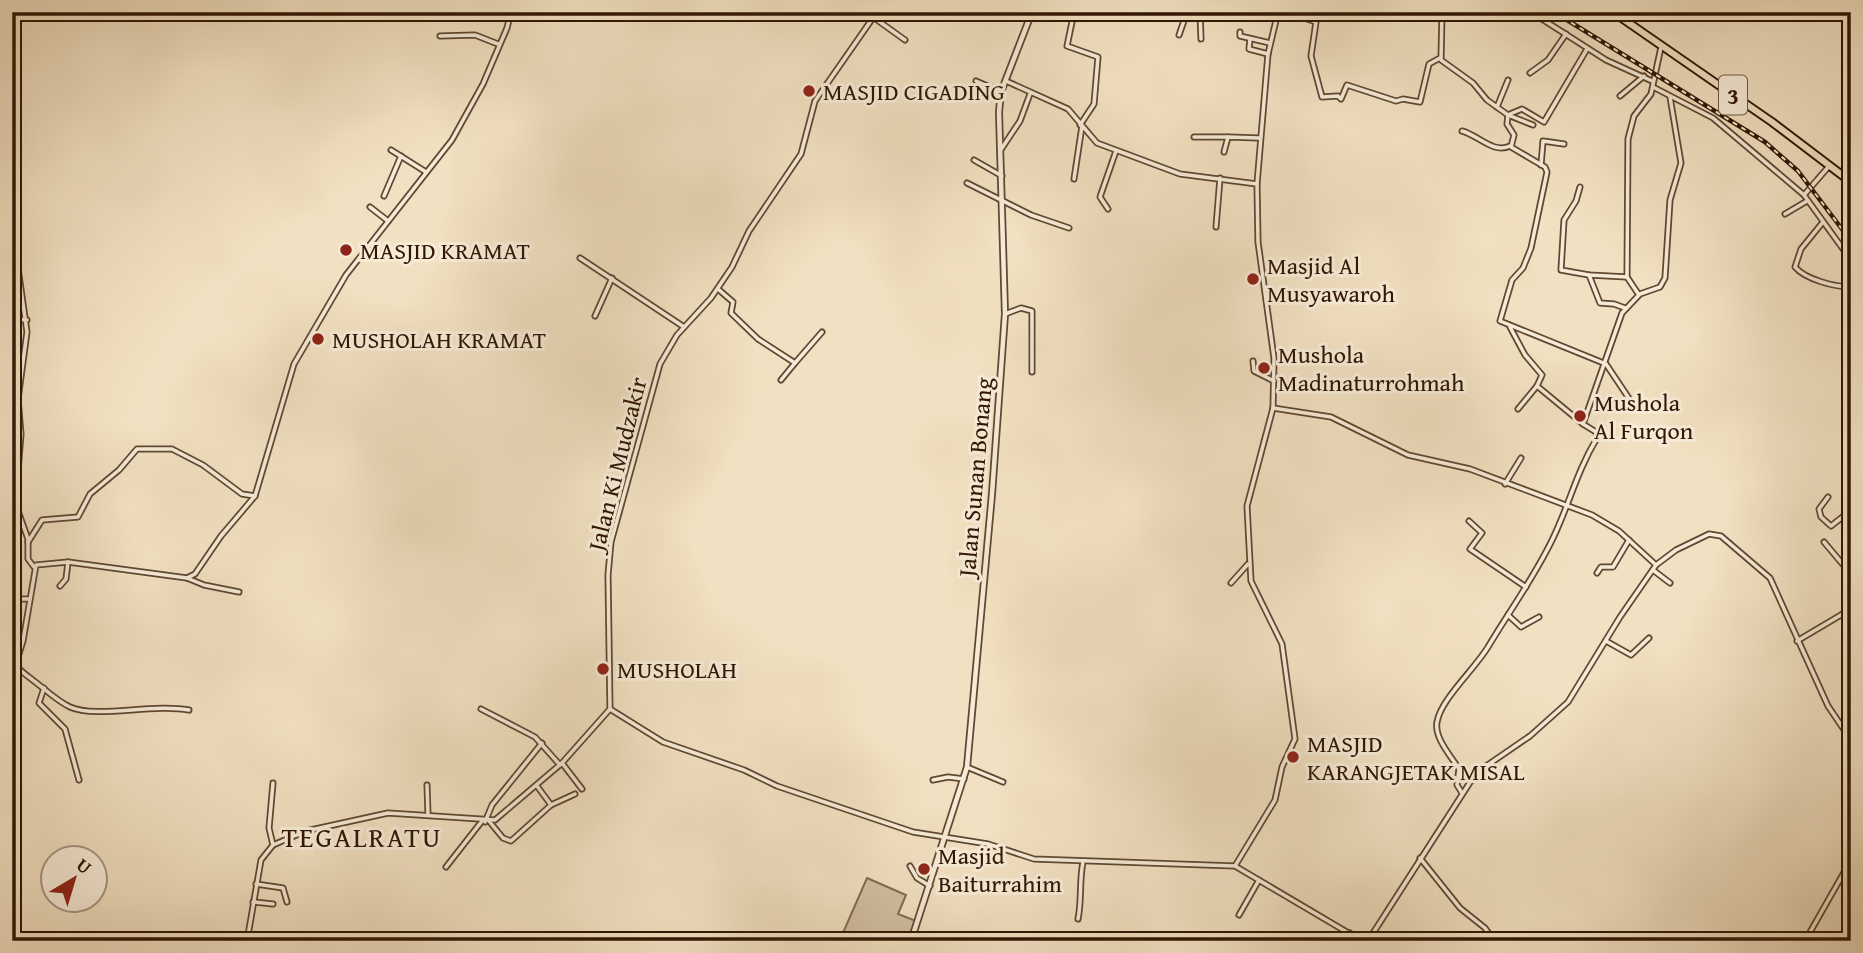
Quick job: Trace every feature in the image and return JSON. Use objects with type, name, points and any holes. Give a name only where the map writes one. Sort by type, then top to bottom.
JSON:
[{"type":"highway","name":"3","points":[[1613,12],[1830,164],[1851,182]]},
{"type":"street","points":[[187,578],[195,574],[221,536],[255,496],[294,364],[346,275],[446,149],[468,112],[508,27],[511,12]]},
{"type":"street","points":[[859,12],[873,17],[905,40]]},
{"type":"street","name":"Jalan Sunan Bonang","points":[[911,941],[967,767],[1005,314],[1001,92],[1032,12]]},
{"type":"street","points":[[1179,36],[1187,12]]},
{"type":"street","points":[[1200,12],[1200,39]]},
{"type":"street","points":[[1230,18],[1232,12]]},
{"type":"street","points":[[1235,866],[1275,800],[1282,767],[1295,739],[1282,644],[1258,600],[1251,581],[1247,506],[1273,408],[1272,341],[1258,243],[1257,184],[1268,54],[1278,12]]},
{"type":"street","points":[[1304,12],[1304,18],[1316,22],[1311,56],[1322,97],[1338,96],[1340,99],[1346,85],[1396,102],[1403,99],[1420,102],[1429,64],[1440,58]]},
{"type":"street","points":[[1440,58],[1442,12]]},
{"type":"street","points":[[1531,12],[1587,49],[1652,81]]},
{"type":"street","name":"Jalan Ki Mudzakir","points":[[610,709],[608,575],[611,542],[657,374],[667,350],[718,289],[749,230],[801,154],[815,101],[873,17]]},
{"type":"street","points":[[1073,17],[1067,46],[1098,57],[1094,104],[1081,126],[1074,178]]},
{"type":"street","points":[[1240,32],[1240,37],[1270,43]]},
{"type":"street","points":[[1530,73],[1548,60],[1566,34]]},
{"type":"street","points":[[440,36],[475,35],[498,44]]},
{"type":"street","points":[[1250,39],[1249,49],[1268,54]]},
{"type":"street","points":[[1639,295],[1627,277],[1628,139],[1633,116],[1649,97],[1661,46]]},
{"type":"street","points":[[1509,114],[1522,108],[1544,122],[1587,49]]},
{"type":"street","points":[[1440,58],[1497,107],[1533,125]]},
{"type":"street","points":[[1620,96],[1644,76]]},
{"type":"street","points":[[1497,107],[1508,80]]},
{"type":"street","points":[[976,81],[1001,92]]},
{"type":"street","points":[[1006,81],[1030,94],[1063,106],[1093,141],[1180,174],[1257,184]]},
{"type":"street","points":[[1652,87],[1719,122],[1804,195],[1851,260]]},
{"type":"street","points":[[1000,150],[1020,121],[1030,94]]},
{"type":"street","points":[[1583,424],[1626,309],[1639,295],[1660,287],[1665,278],[1670,200],[1681,163],[1670,97]]},
{"type":"street","points":[[1509,114],[1507,124],[1513,132],[1511,146]]},
{"type":"street","points":[[1462,131],[1481,138],[1492,146],[1503,149],[1511,146]]},
{"type":"street","points":[[1224,152],[1228,136]]},
{"type":"street","points":[[1194,137],[1259,138]]},
{"type":"street","points":[[1541,165],[1543,141],[1564,144]]},
{"type":"street","points":[[1511,146],[1541,165],[1547,172],[1531,248],[1523,268],[1512,279],[1500,321],[1606,363],[1632,403]]},
{"type":"street","points":[[391,150],[426,173]]},
{"type":"street","points":[[1108,209],[1100,197],[1116,150]]},
{"type":"street","points":[[384,196],[401,156]]},
{"type":"street","points":[[974,160],[1002,176]]},
{"type":"street","points":[[1804,195],[1830,164]]},
{"type":"street","points":[[1216,227],[1220,178]]},
{"type":"street","points":[[967,183],[1031,215],[1069,228]]},
{"type":"street","points":[[1580,187],[1576,201],[1564,220],[1561,269],[1588,275],[1627,277]]},
{"type":"street","points":[[1786,214],[1808,200]]},
{"type":"street","points":[[370,207],[388,221]]},
{"type":"street","points":[[1823,222],[1801,249],[1795,267],[1802,274],[1836,286],[1851,286]]},
{"type":"street","points":[[12,251],[16,254],[27,320],[18,399],[21,434],[16,495],[28,542],[28,559],[34,567],[23,641],[12,676]]},
{"type":"street","points":[[580,258],[684,327]]},
{"type":"street","points":[[1588,275],[1600,303],[1614,304],[1626,309]]},
{"type":"street","points":[[596,316],[612,278]]},
{"type":"street","points":[[718,289],[733,302],[731,313],[752,335],[795,363]]},
{"type":"street","points":[[1005,314],[1021,308],[1032,312],[1032,372]]},
{"type":"street","points":[[12,319],[27,320]]},
{"type":"street","points":[[1509,326],[1525,355],[1542,375],[1518,410]]},
{"type":"street","points":[[781,380],[822,332]]},
{"type":"street","points":[[1253,361],[1254,372],[1274,381]]},
{"type":"street","points":[[1462,793],[1457,785],[1459,769],[1437,734],[1437,719],[1447,698],[1475,668],[1527,588],[1567,505],[1577,473],[1597,435],[1537,386]]},
{"type":"street","points":[[1273,408],[1331,417],[1408,455],[1452,463],[1567,505],[1604,521],[1656,565]]},
{"type":"street","points":[[28,542],[42,520],[80,515],[90,494],[119,470],[137,449],[172,449],[203,465],[242,494],[255,496]]},
{"type":"street","points":[[1505,484],[1521,458]]},
{"type":"street","points":[[1828,497],[1819,510],[1829,525],[1851,508]]},
{"type":"street","points":[[1845,514],[1851,521]]},
{"type":"street","points":[[1469,521],[1482,533],[1470,549],[1527,588]]},
{"type":"street","points":[[1368,941],[1462,793],[1481,768],[1530,736],[1568,702],[1656,565],[1697,540],[1718,534],[1766,573],[1836,721],[1851,740]]},
{"type":"street","points":[[1597,573],[1601,567],[1613,567],[1629,540]]},
{"type":"street","points":[[1824,542],[1851,574]]},
{"type":"street","points":[[34,567],[68,562],[187,578],[204,585],[239,592]]},
{"type":"street","points":[[60,586],[66,579],[68,562]]},
{"type":"street","points":[[1231,583],[1250,562]]},
{"type":"street","points":[[1653,570],[1671,583]]},
{"type":"street","points":[[12,599],[29,599]]},
{"type":"street","points":[[1797,641],[1851,609]]},
{"type":"street","points":[[1508,615],[1521,627],[1539,617]]},
{"type":"street","points":[[1606,641],[1630,654],[1649,638]]},
{"type":"street","points":[[12,653],[15,665],[44,688],[65,704],[88,712],[164,706],[188,710]]},
{"type":"street","points":[[44,688],[39,703],[65,729],[79,780]]},
{"type":"street","points":[[481,709],[516,725],[542,743],[582,789]]},
{"type":"street","points":[[446,867],[486,821],[537,786],[561,764],[610,709],[663,742],[881,822],[946,838],[988,844],[1034,859],[1235,866],[1362,941]]},
{"type":"street","points":[[486,821],[492,805],[542,743]]},
{"type":"street","points":[[967,767],[1003,782]]},
{"type":"street","points":[[933,780],[948,777],[965,779]]},
{"type":"street","points":[[273,845],[269,828],[274,783]]},
{"type":"street","points":[[427,785],[428,815]]},
{"type":"street","points":[[537,786],[551,805]]},
{"type":"street","points":[[247,941],[262,856],[273,845],[306,831],[380,814],[428,815],[486,821],[503,838],[511,841],[551,805],[575,794]]},
{"type":"street","points":[[1420,858],[1460,908],[1485,928],[1494,941]]},
{"type":"street","points":[[1805,941],[1851,860]]},
{"type":"street","points":[[1078,919],[1082,899],[1079,878],[1083,862]]},
{"type":"street","points":[[910,866],[917,878],[930,886]]},
{"type":"street","points":[[1239,915],[1259,880]]},
{"type":"street","points":[[256,884],[283,888],[286,902]]},
{"type":"street","points":[[253,902],[273,904]]},
{"type":"street","points":[[1344,941],[1350,933]]},
{"type":"shaded area","points":[[867,878],[906,895],[898,914],[916,921],[907,941],[854,941],[842,935]]},
{"type":"railway","points":[[1554,12],[1765,142],[1798,171],[1851,241]]},
{"type":"place","name":"MASJID CIGADING","points":[[809,91]]},
{"type":"place","name":"MASJID KRAMAT","points":[[346,250]]},
{"type":"place","name":"Masjid Al Musyawaroh","points":[[1253,279]]},
{"type":"place","name":"MUSHOLAH KRAMAT","points":[[318,339]]},
{"type":"place","name":"Mushola Madinaturrohmah","points":[[1264,368]]},
{"type":"place","name":"Mushola Al Furqon","points":[[1580,416]]},
{"type":"place","name":"MUSHOLAH","points":[[603,669]]},
{"type":"place","name":"MASJID KARANGJETAK MISAL","points":[[1293,757]]},
{"type":"place","name":"Masjid Baiturrahim","points":[[924,869]]},
{"type":"district","name":"TEGALRATU","points":[[362,836]]}]
